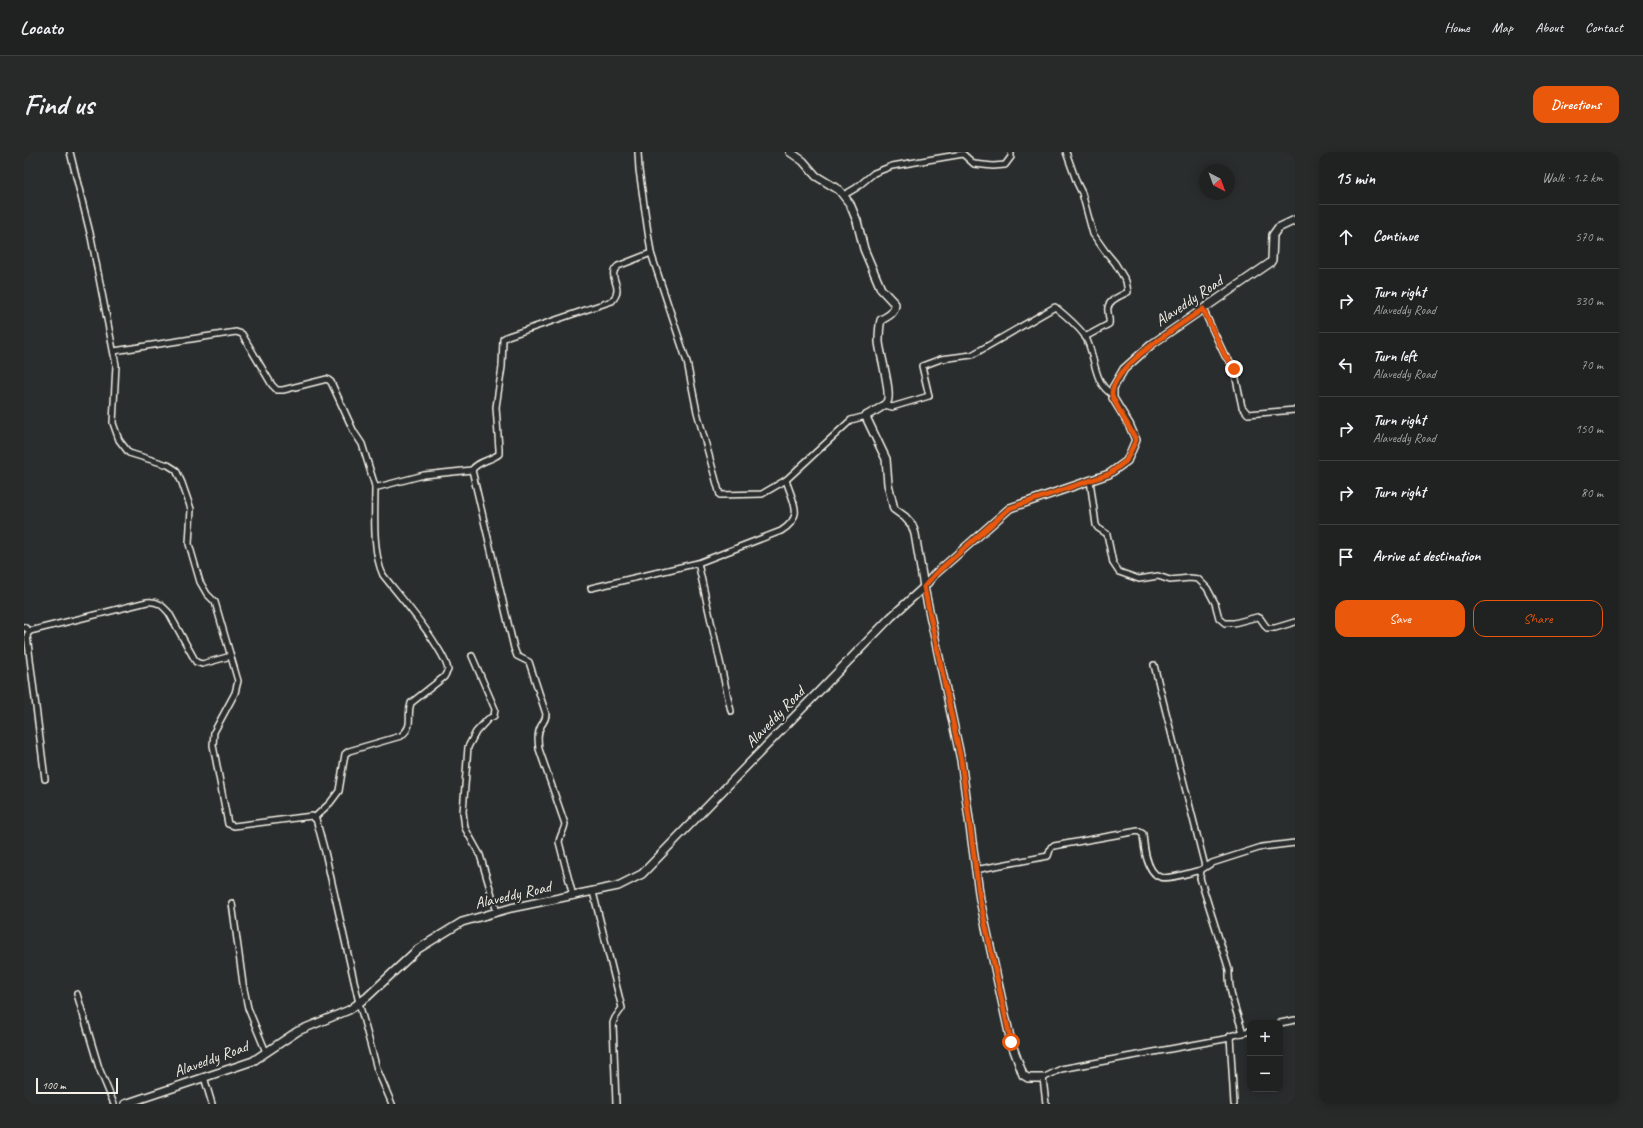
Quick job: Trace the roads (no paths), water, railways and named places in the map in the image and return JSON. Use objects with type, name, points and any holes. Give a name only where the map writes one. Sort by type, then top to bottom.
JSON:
[{"type":"street","points":[[70,152],[91,237],[114,351],[116,366],[113,423],[119,440],[129,453],[168,465],[176,470],[191,509],[189,544],[200,582],[207,594],[215,602],[238,681],[235,693],[214,732],[213,745],[228,824],[234,826],[312,816],[316,819],[326,852],[359,1003],[377,1068],[392,1104]]},
{"type":"street","points":[[638,152],[639,170],[651,253],[687,362],[697,412],[720,495],[762,494],[786,480],[851,420],[866,416],[885,404],[888,400],[886,379],[879,343],[879,328],[881,320],[892,313],[895,309],[895,304],[881,288],[864,249],[857,221],[850,204],[844,195],[839,190],[816,176],[803,161],[790,152]]},
{"type":"street","points":[[844,195],[856,188],[874,173],[892,166],[963,154],[974,164],[1005,165],[1011,158],[1010,152]]},
{"type":"street","points":[[1066,152],[1082,193],[1094,234],[1126,281],[1128,292],[1111,302],[1109,305],[1107,310],[1110,320],[1109,324],[1086,337]]},
{"type":"street","name":"Alaveddy Road","points":[[125,1104],[253,1061],[298,1031],[349,1010],[367,997],[418,949],[462,922],[497,912],[618,886],[642,874],[886,622],[924,587],[934,575],[1010,508],[1109,474],[1126,461],[1136,440],[1112,394],[1113,388],[1124,369],[1152,344],[1270,263],[1272,260],[1274,235],[1278,228],[1295,220]]},
{"type":"street","points":[[573,896],[559,842],[565,824],[537,738],[540,727],[546,720],[546,714],[529,662],[517,656],[514,648],[472,470],[476,464],[494,458],[500,449],[496,407],[502,368],[503,339],[612,301],[617,296],[613,274],[614,269],[651,253]]},
{"type":"street","points":[[885,404],[892,407],[929,396],[922,366],[941,359],[972,355],[1055,308],[1065,315],[1086,337],[1102,384],[1107,391],[1112,394]]},
{"type":"street","points":[[1203,309],[1225,356],[1233,365],[1242,407],[1245,412],[1248,414],[1295,410]]},
{"type":"street","points":[[114,351],[236,332],[242,334],[272,385],[277,390],[283,390],[327,379],[332,382],[354,432],[362,444],[375,486],[375,532],[379,567],[383,575],[421,621],[448,666],[448,670],[444,677],[411,703],[409,709],[410,725],[407,731],[401,736],[349,750],[345,754],[339,791],[330,803],[314,818]]},
{"type":"street","points":[[866,416],[886,459],[888,484],[894,509],[905,517],[912,525],[915,534],[924,587],[961,760],[980,900],[1011,1042],[1023,1075],[1028,1078],[1043,1078],[1062,1069],[1230,1038],[1230,1036],[1247,1032]]},
{"type":"street","points":[[375,486],[378,487],[424,475],[472,470]]},
{"type":"street","points":[[591,588],[698,563],[781,531],[790,525],[796,512],[786,480]]},
{"type":"street","points":[[1090,480],[1096,525],[1107,534],[1113,563],[1119,572],[1139,579],[1158,576],[1170,580],[1190,578],[1198,580],[1207,588],[1215,603],[1219,618],[1224,623],[1234,623],[1257,617],[1260,618],[1267,628],[1275,628],[1295,622]]},
{"type":"street","points":[[698,563],[731,711]]},
{"type":"street","points":[[45,779],[27,635],[30,631],[156,601],[169,613],[196,662],[202,664],[230,656]]},
{"type":"street","points":[[24,627],[30,631]]},
{"type":"street","points":[[472,656],[495,709],[494,716],[476,732],[468,747],[463,812],[465,828],[480,855],[497,912]]},
{"type":"street","points":[[1154,665],[1203,868],[1200,878],[1229,970],[1228,980],[1244,1033]]},
{"type":"street","points":[[976,870],[1048,856],[1051,848],[1054,846],[1138,831],[1143,834],[1146,858],[1155,873],[1160,877],[1169,877],[1203,868],[1262,847],[1295,843]]},
{"type":"street","points":[[593,892],[622,1008],[613,1023],[616,1104]]},
{"type":"street","points":[[232,903],[243,984],[248,1008],[266,1052]]},
{"type":"street","points":[[76,994],[99,1068],[114,1104]]},
{"type":"street","points":[[1283,1023],[1295,1020]]},
{"type":"street","points":[[1230,1038],[1234,1104]]},
{"type":"street","points":[[204,1078],[212,1104]]},
{"type":"street","points":[[1043,1078],[1046,1104]]}]
